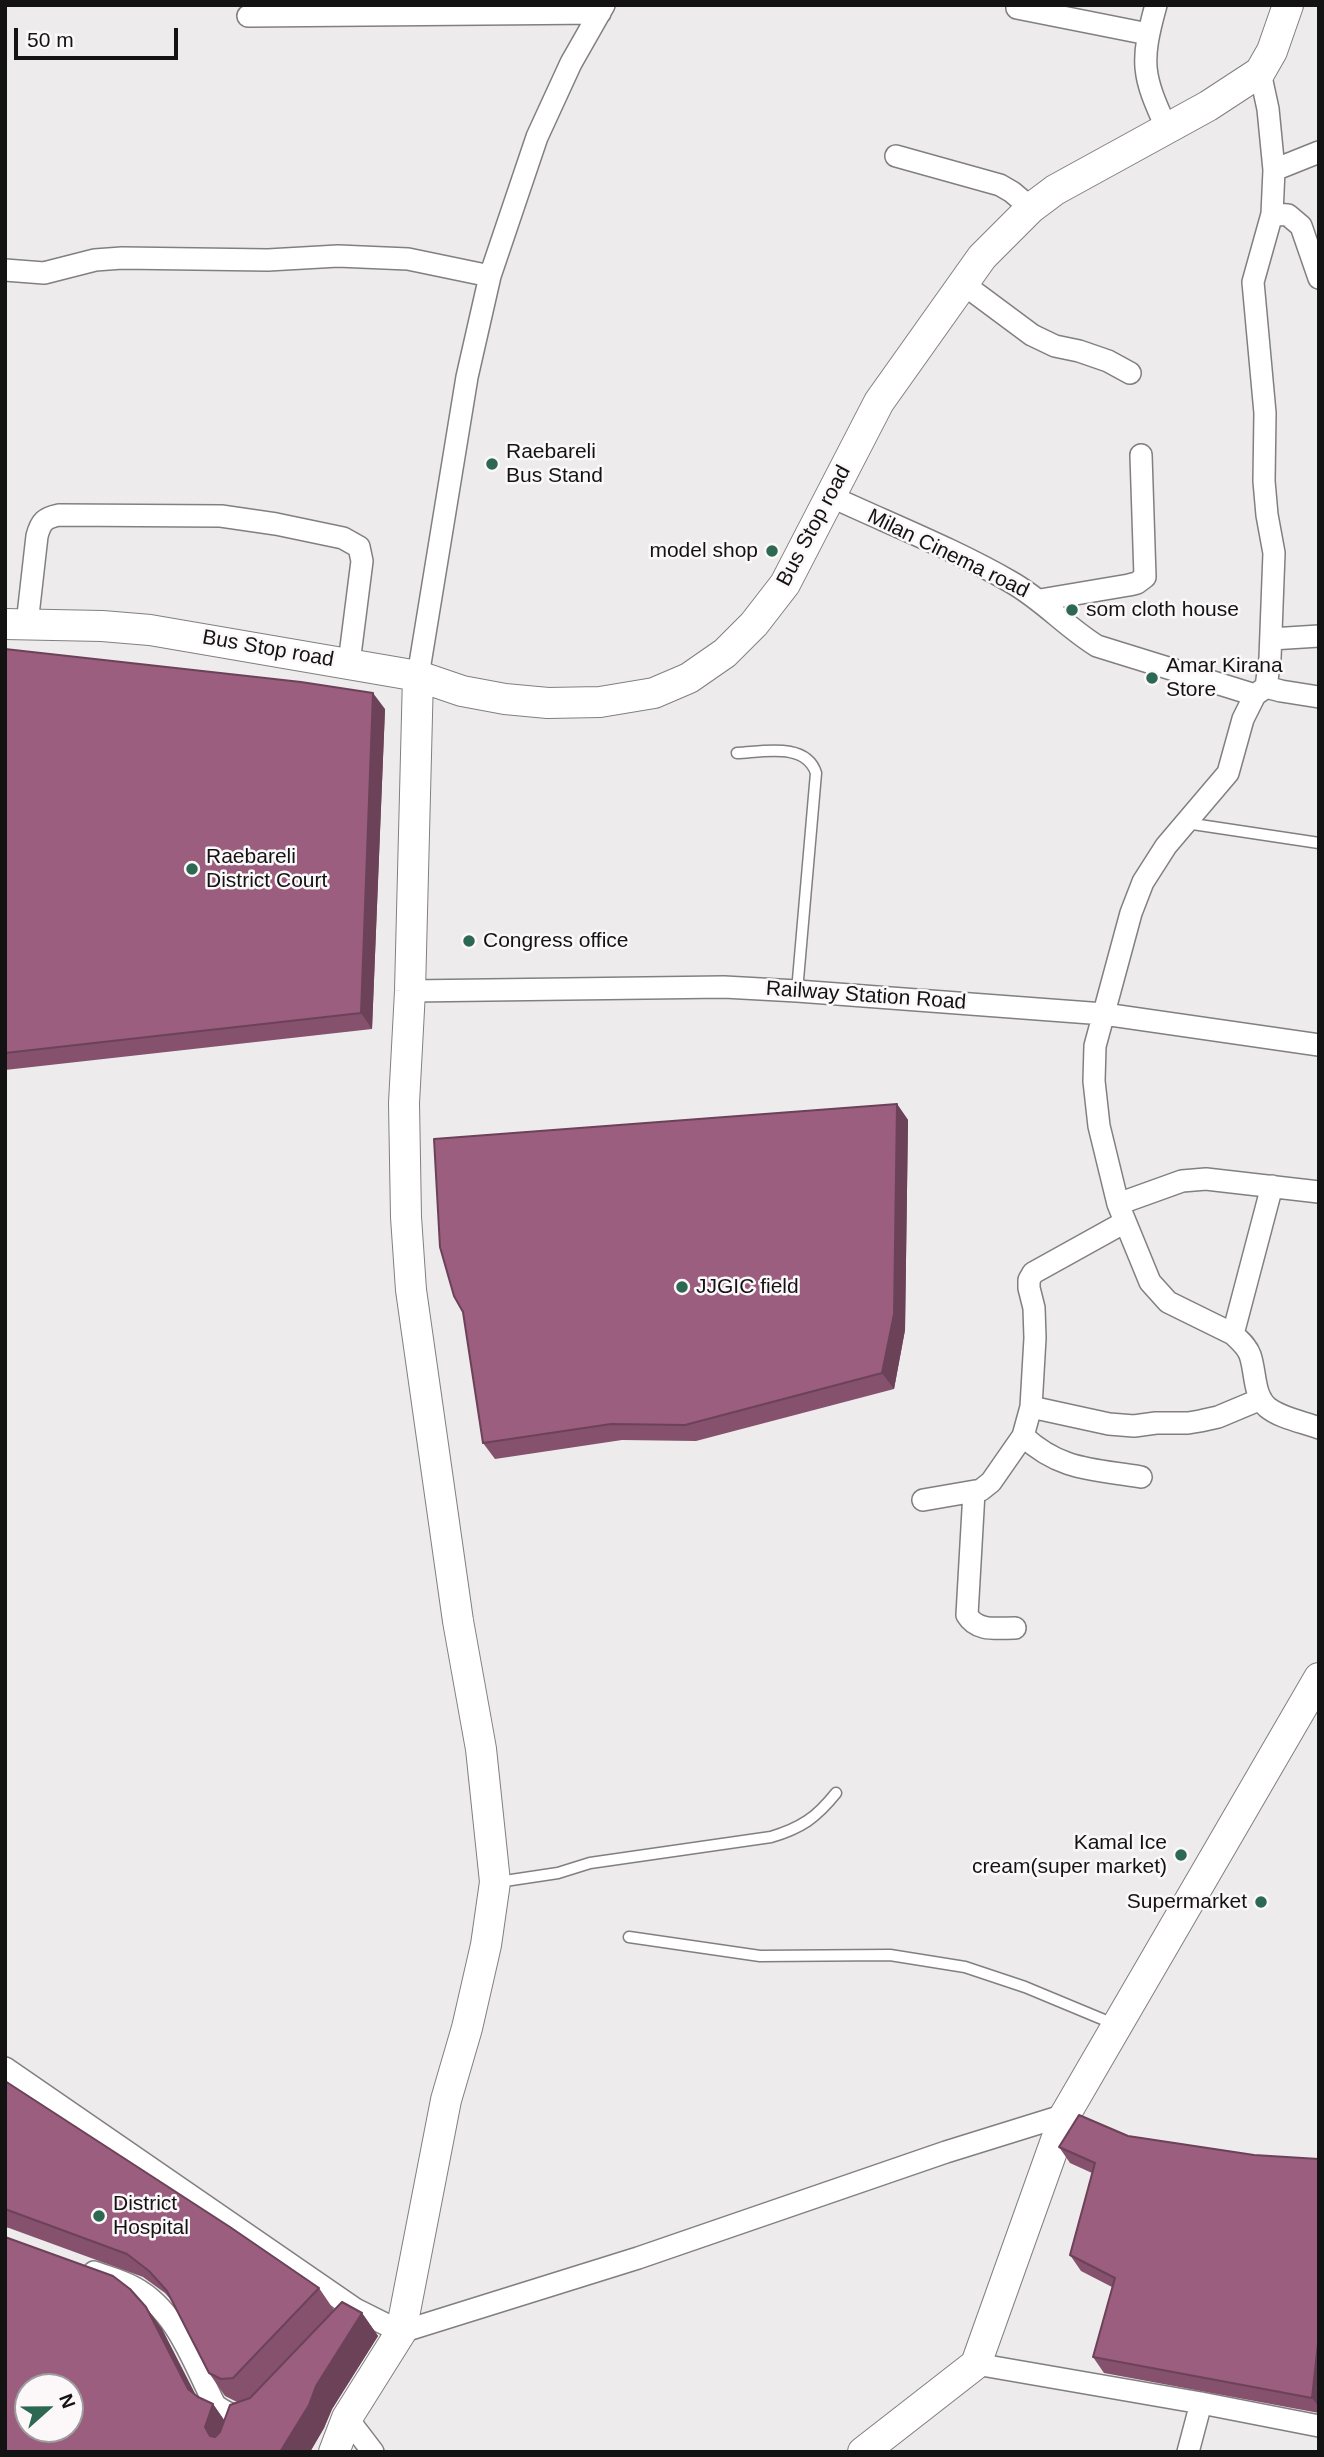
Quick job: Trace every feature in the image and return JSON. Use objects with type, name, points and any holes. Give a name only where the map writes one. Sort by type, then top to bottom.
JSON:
[{"type":"street","points":[[1156,5],[1148,34],[1145,75],[1167,129]]},
{"type":"street","name":"Bus Stop road","points":[[16,624],[102,625],[150,630],[418,676],[462,691],[505,699],[548,703],[600,702],[654,693],[689,678],[725,653],[754,624],[785,584],[878,402],[982,257],[1031,208],[1055,190],[1228,94],[1260,72],[1272,51],[1288,5]]},
{"type":"street","points":[[1017,8],[1148,34]]},
{"type":"street","points":[[248,16],[602,9]]},
{"type":"street","points":[[334,2452],[347,2418],[401,2332],[446,2100],[467,2028],[486,1945],[495,1882],[481,1749],[457,1621],[411,1290],[404,1144],[418,676],[467,377],[490,276],[537,136],[571,64],[602,9]]},
{"type":"street","points":[[1260,72],[1268,109],[1274,170],[1272,214],[1253,282],[1265,400],[1264,481],[1274,553],[1271,639],[1261,691],[1243,719],[1228,773],[1166,846],[1143,882],[1131,914],[1095,1045],[1094,1081],[1099,1126],[1122,1213],[1150,1282],[1168,1302],[1233,1334],[1250,1354],[1261,1399],[1276,1413],[1319,1428]]},
{"type":"street","points":[[1274,170],[1319,152]]},
{"type":"street","points":[[896,156],[1000,185],[1031,208]]},
{"type":"street","points":[[1272,214],[1288,215],[1301,226],[1319,278]]},
{"type":"street","points":[[5,270],[44,273],[95,260],[122,258],[268,260],[338,256],[408,259],[490,276]]},
{"type":"street","points":[[962,283],[1032,335],[1055,346],[1108,361],[1130,373]]},
{"type":"street","points":[[1040,600],[1129,585],[1142,581],[1145,577],[1141,455]]},
{"type":"street","name":"Milan Cinema road","points":[[830,496],[992,571],[1040,600],[1077,633],[1097,646],[1261,691],[1319,696]]},
{"type":"street","points":[[16,624],[40,524],[46,518],[59,515],[221,516],[343,538],[359,547],[362,561],[349,663]]},
{"type":"street","points":[[1271,639],[1319,636]]},
{"type":"street","name":"Railway Station Road","points":[[410,991],[724,987],[797,991],[1104,1014],[1319,1045]]},
{"type":"street","points":[[923,1500],[981,1490],[990,1482],[1023,1436],[1031,1407],[1035,1338],[1029,1280],[1033,1273],[1122,1213],[1182,1181],[1206,1179],[1319,1192]]},
{"type":"street","points":[[1233,1334],[1272,1186]]},
{"type":"street","points":[[1031,1407],[1109,1424],[1134,1426],[1200,1421],[1218,1417],[1261,1399]]},
{"type":"street","points":[[1023,1436],[1038,1450],[1062,1463],[1141,1477]]},
{"type":"street","points":[[974,1492],[967,1615],[971,1622],[981,1627],[1015,1628]]},
{"type":"street","points":[[863,2452],[976,2364],[1065,2115],[1311,1707],[1319,1678]]},
{"type":"street","points":[[5,2068],[355,2309],[401,2332],[638,2258],[946,2152],[1065,2115]]},
{"type":"street","points":[[77,2265],[135,2287],[155,2302],[173,2322],[215,2404],[239,2422],[256,2412],[271,2398]]},
{"type":"street","points":[[338,2328],[355,2309]]},
{"type":"street","points":[[976,2364],[1319,2426]]},
{"type":"street","points":[[1188,2452],[1201,2403]]},
{"type":"street","points":[[347,2418],[373,2452]]},
{"type":"lane","points":[[737,753],[796,752],[813,763],[816,773],[797,991]]},
{"type":"lane","points":[[1186,823],[1319,843]]},
{"type":"lane","points":[[495,1882],[558,1873],[590,1863],[771,1837],[788,1832],[820,1814],[836,1793]]},
{"type":"lane","points":[[629,1937],[760,1956],[890,1955],[965,1967],[1025,1987],[1117,2025]]},
{"type":"building","name":"Raebareli District Court","points":[[5,649],[301,682],[373,693],[361,1013],[5,1053]]},
{"type":"building","name":"JJGIC field","points":[[897,1104],[894,1314],[882,1373],[685,1425],[611,1424],[483,1443],[463,1312],[454,1296],[440,1247],[434,1139]]},
{"type":"building","points":[[5,2081],[319,2288],[233,2378],[221,2379],[209,2373],[167,2291],[149,2271],[127,2254],[5,2209]]},
{"type":"building","points":[[1079,2115],[1128,2136],[1254,2155],[1319,2159],[1319,2334],[1312,2398],[1093,2357],[1115,2278],[1070,2255],[1095,2163],[1059,2147]]},
{"type":"building","points":[[5,2237],[113,2276],[130,2289],[146,2307],[188,2389],[213,2404],[205,2427],[210,2436],[215,2437],[220,2432],[230,2405],[250,2398],[342,2302],[362,2313],[316,2386],[309,2405],[280,2452],[5,2452]]},
{"type":"place","name":"Raebareli Bus Stand","points":[[492,464]]},
{"type":"place","name":"model shop","points":[[772,551]]},
{"type":"place","name":"som cloth house","points":[[1072,610]]},
{"type":"place","name":"Amar Kirana Store","points":[[1152,678]]},
{"type":"place","name":"Raebareli District Court","points":[[192,869]]},
{"type":"place","name":"Congress office","points":[[469,941]]},
{"type":"place","name":"JJGIC field","points":[[682,1287]]},
{"type":"place","name":"Kamal Ice cream(super market)","points":[[1181,1855]]},
{"type":"place","name":"Supermarket","points":[[1261,1902]]},
{"type":"place","name":"District Hospital","points":[[99,2216]]}]
